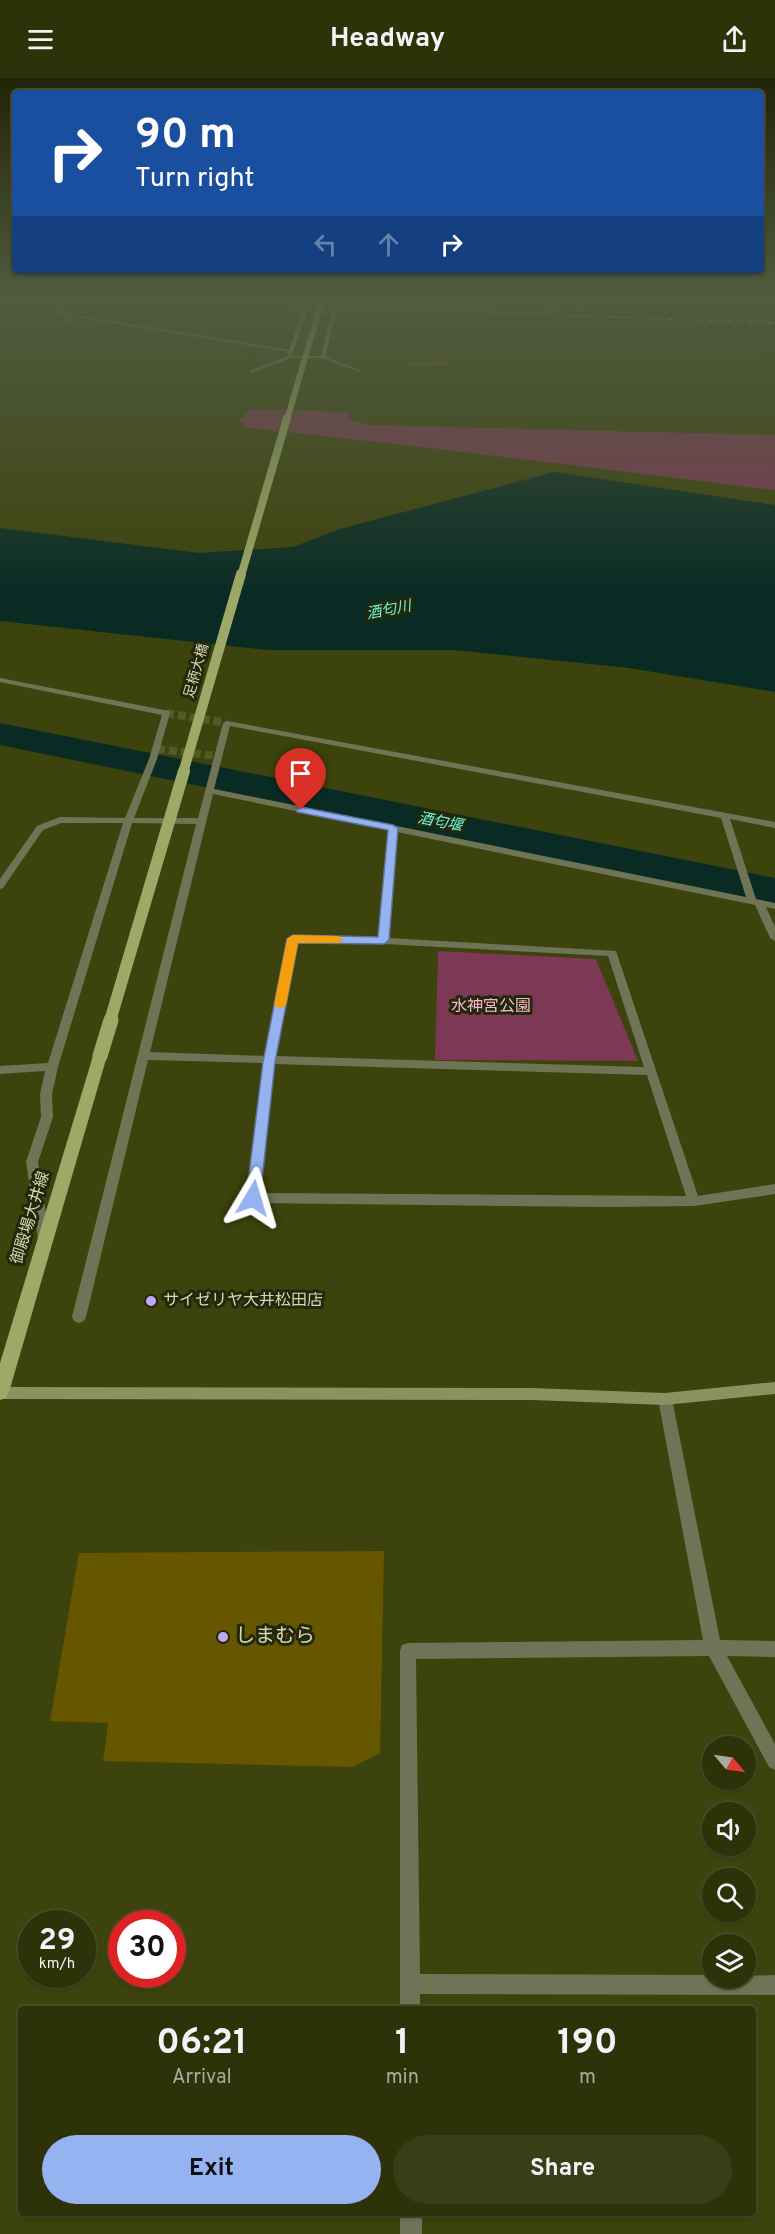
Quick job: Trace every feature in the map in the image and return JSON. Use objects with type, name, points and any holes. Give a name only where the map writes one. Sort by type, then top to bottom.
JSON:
[{"type":"main road","name":"足柄大橋","points":[[100,1056],[293,397]]},
{"type":"main road","name":"御殿場大井線","points":[[0,1392],[100,1056]]},
{"type":"street","points":[[0,680],[166,713],[151,764],[129,819],[52,1067],[46,1094],[47,1117],[32,1162],[44,1242]]},
{"type":"street","points":[[79,1317],[200,820],[227,723],[775,825]]},
{"type":"street","points":[[210,787],[393,828],[753,898],[775,906]]},
{"type":"street","points":[[724,814],[745,880],[775,939]]},
{"type":"street","points":[[0,886],[40,828],[60,820],[200,820]]},
{"type":"street","points":[[384,940],[393,828]]},
{"type":"street","points":[[694,1201],[612,953],[384,940],[293,939],[269,1062],[253,1198],[694,1201],[775,1189]]},
{"type":"street","points":[[142,1056],[269,1062],[651,1071]]},
{"type":"street","points":[[0,1070],[52,1067]]},
{"type":"street","points":[[0,1392],[532,1394],[665,1399],[775,1388]]},
{"type":"street","points":[[665,1399],[713,1648],[775,1761]]},
{"type":"street","points":[[410,2006],[408,1651],[775,1649]]},
{"type":"street","points":[[410,1984],[775,1985]]},
{"type":"street","points":[[411,2216],[411,2234]]},
{"type":"green space","points":[[250,409],[351,412],[349,419],[367,425],[775,435],[775,490],[241,427],[245,423],[239,422]]},
{"type":"green space","name":"水神宮公園","points":[[438,951],[596,959],[638,1061],[435,1060]]},
{"type":"water","name":"酒匂川","points":[[554,472],[775,505],[775,692],[629,668],[454,650],[268,650],[0,621],[0,528],[199,553],[293,547],[340,529]]},
{"type":"building","name":"しまむら","points":[[384,1551],[380,1753],[352,1767],[103,1761],[108,1723],[50,1721],[79,1553]]},
{"type":"waterway","name":"酒匂堰","points":[[0,734],[775,891]]},
{"type":"tunnel","points":[[166,713],[227,723]]},
{"type":"tunnel","points":[[157,749],[218,756]]},
{"type":"slow traffic","points":[[280,1005],[293,939],[338,940]]},
{"type":"place","name":"サイゼリヤ大井松田店","points":[[151,1301]]},
{"type":"place","name":"しまむら","points":[[223,1637]]},
{"type":"route","points":[[253,1198],[269,1062],[293,939],[384,940],[393,828],[301,810]]}]
